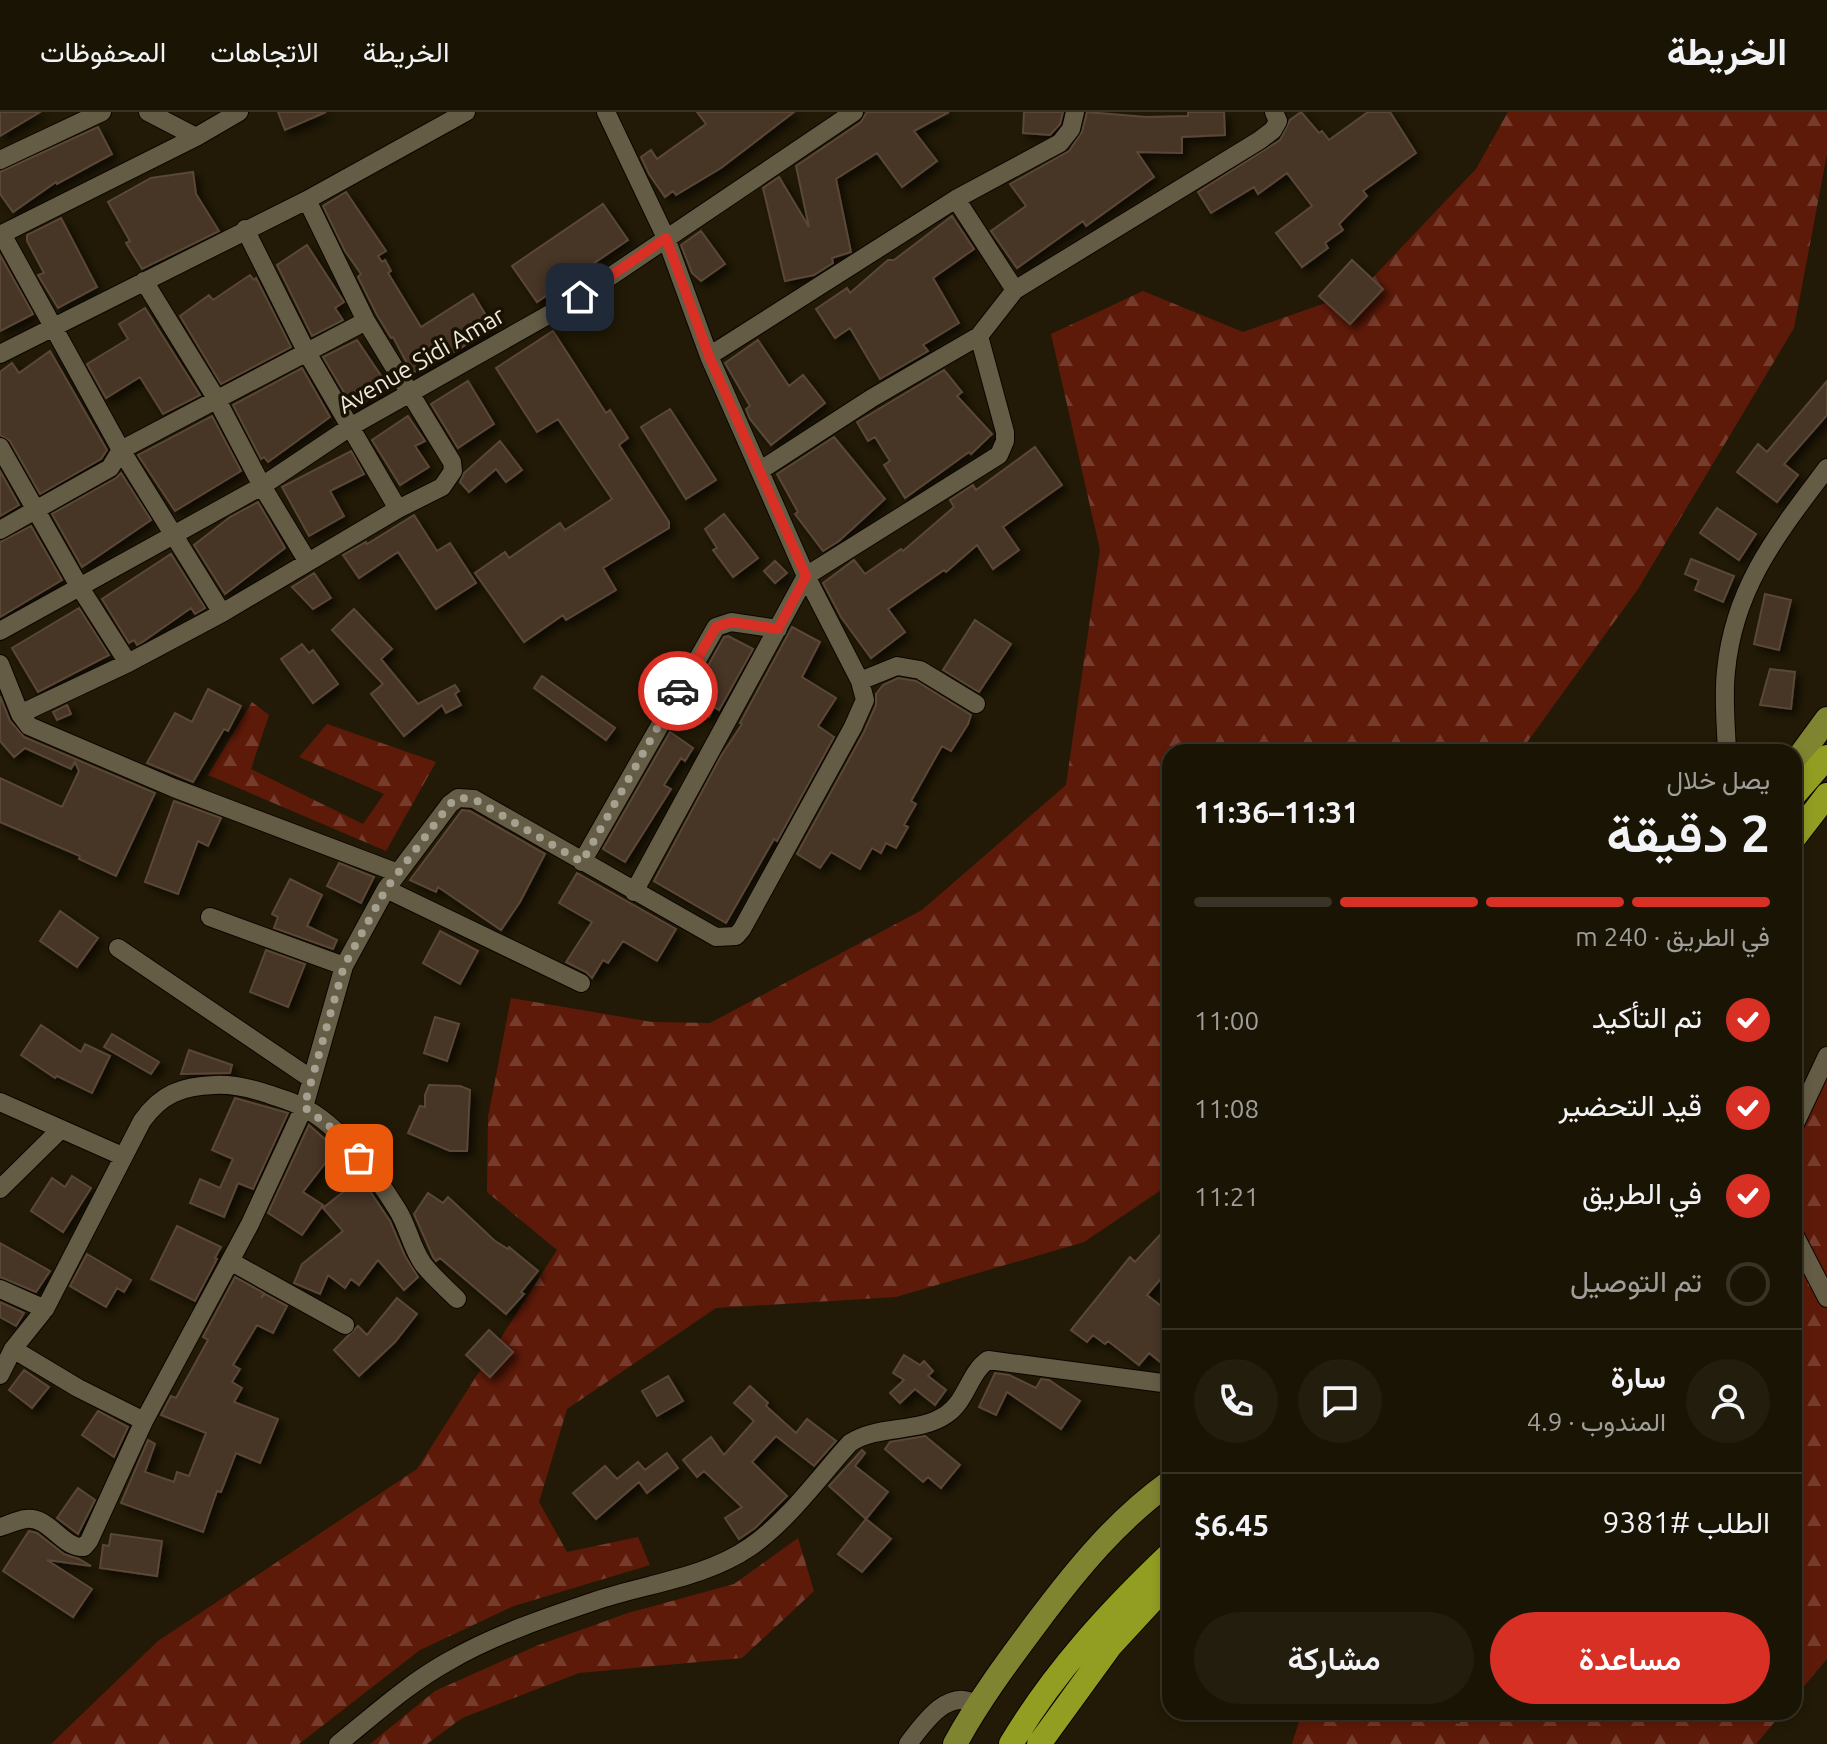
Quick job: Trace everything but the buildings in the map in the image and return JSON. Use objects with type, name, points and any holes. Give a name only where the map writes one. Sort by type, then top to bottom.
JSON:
[{"type":"highway","points":[[1802,786],[1827,757]]},
{"type":"highway","points":[[1802,828],[1827,795]]},
{"type":"highway","points":[[1011,1744],[1042,1697],[1096,1627],[1162,1562]]},
{"type":"highway","points":[[1039,1744],[1111,1645],[1162,1590]]},
{"type":"main road","points":[[1802,753],[1827,719]]},
{"type":"main road","points":[[955,1744],[976,1705],[1067,1583],[1099,1545],[1162,1488]]},
{"type":"street","points":[[0,160],[102,112]]},
{"type":"street","points":[[148,112],[196,137]]},
{"type":"street","points":[[222,613],[121,450],[1,234],[196,137],[239,112]]},
{"type":"street","points":[[0,354],[307,200],[466,112]]},
{"type":"street","points":[[0,1527],[25,1519],[39,1520],[74,1546],[84,1547],[144,1421],[250,1224],[304,1107],[344,966],[386,889],[450,804],[466,797],[474,799],[716,937],[736,936],[853,727],[865,700],[860,681],[806,576],[709,356],[666,238],[606,112]]},
{"type":"street","name":"Avenue Sidi Amar","points":[[0,631],[262,486],[350,427],[580,297],[854,112]]},
{"type":"street","points":[[709,356],[956,199],[1060,143],[1071,129],[1075,112]]},
{"type":"street","points":[[761,470],[872,398],[979,336],[1015,290],[1260,140],[1273,130],[1278,121],[1274,112]]},
{"type":"street","points":[[956,199],[1015,290]]},
{"type":"street","points":[[20,714],[128,663],[222,613],[398,509],[442,487],[453,471],[452,462],[366,321],[307,200]]},
{"type":"street","points":[[245,229],[306,351],[398,509]]},
{"type":"street","points":[[144,281],[216,398],[262,486],[308,562]]},
{"type":"street","points":[[0,530],[110,468],[121,450],[366,321]]},
{"type":"street","points":[[634,892],[806,576],[999,455],[1005,432],[979,336]]},
{"type":"street","points":[[0,447],[79,586],[128,663]]},
{"type":"street","points":[[1727,744],[1726,670],[1736,616],[1772,541],[1827,468]]},
{"type":"street","points":[[582,862],[716,627],[731,622],[778,629]]},
{"type":"street","points":[[0,664],[20,714],[29,726],[174,788],[398,873]]},
{"type":"street","points":[[860,681],[897,666],[920,670],[976,704]]},
{"type":"street","points":[[386,889],[581,983]]},
{"type":"street","points":[[210,917],[344,966]]},
{"type":"street","points":[[118,948],[310,1078]]},
{"type":"street","points":[[1802,1106],[1827,1056]]},
{"type":"street","points":[[0,1375],[13,1349],[45,1309],[122,1156],[154,1104],[173,1091],[194,1085],[223,1084],[250,1088],[304,1107],[338,1133],[398,1211],[424,1265],[457,1299]]},
{"type":"street","points":[[0,1102],[122,1156]]},
{"type":"street","points":[[0,1189],[61,1129]]},
{"type":"street","points":[[1802,1250],[1827,1298]]},
{"type":"street","points":[[230,1261],[345,1325]]},
{"type":"street","points":[[0,1289],[45,1309]]},
{"type":"street","points":[[13,1349],[78,1388],[144,1421]]},
{"type":"street","points":[[338,1744],[411,1686],[482,1644],[596,1601],[729,1559],[751,1546],[779,1522],[850,1443],[860,1436],[927,1422],[947,1414],[965,1394],[976,1371],[988,1360],[1162,1383]]},
{"type":"street","points":[[908,1744],[950,1701],[967,1699],[976,1705]]},
{"type":"green space","points":[[1508,112],[1827,112],[1827,154],[1794,328],[1638,589],[1526,744],[1162,744],[1162,1189],[1084,1242],[896,1297],[716,1308],[567,1409],[539,1502],[567,1552],[638,1537],[650,1565],[514,1606],[420,1650],[299,1744],[51,1744],[158,1641],[417,1469],[557,1250],[487,1192],[488,1117],[511,998],[652,1022],[710,1023],[922,910],[1066,785],[1100,550],[1051,334],[1143,291],[1243,332],[1360,291],[1476,169]]},
{"type":"green space","points":[[252,702],[269,715],[251,769],[363,824],[384,794],[299,757],[327,724],[436,762],[386,851],[208,775]]},
{"type":"green space","points":[[1827,1074],[1827,1659],[1802,1689],[1802,1110]]},
{"type":"green space","points":[[798,1538],[814,1591],[742,1658],[579,1673],[462,1718],[427,1744],[370,1744],[435,1691],[536,1646],[628,1613],[734,1584]]},
{"type":"green space","points":[[1300,1720],[1455,1720],[1459,1724],[1460,1720],[1776,1720],[1756,1744],[1292,1744]]},
{"type":"way so far","points":[[359,1158],[338,1133],[304,1107],[344,966],[386,889],[450,804],[458,798],[474,799],[582,862],[678,691]]},
{"type":"route","points":[[580,297],[666,238],[709,356],[806,576],[778,629],[731,622],[716,627],[678,691]]}]
